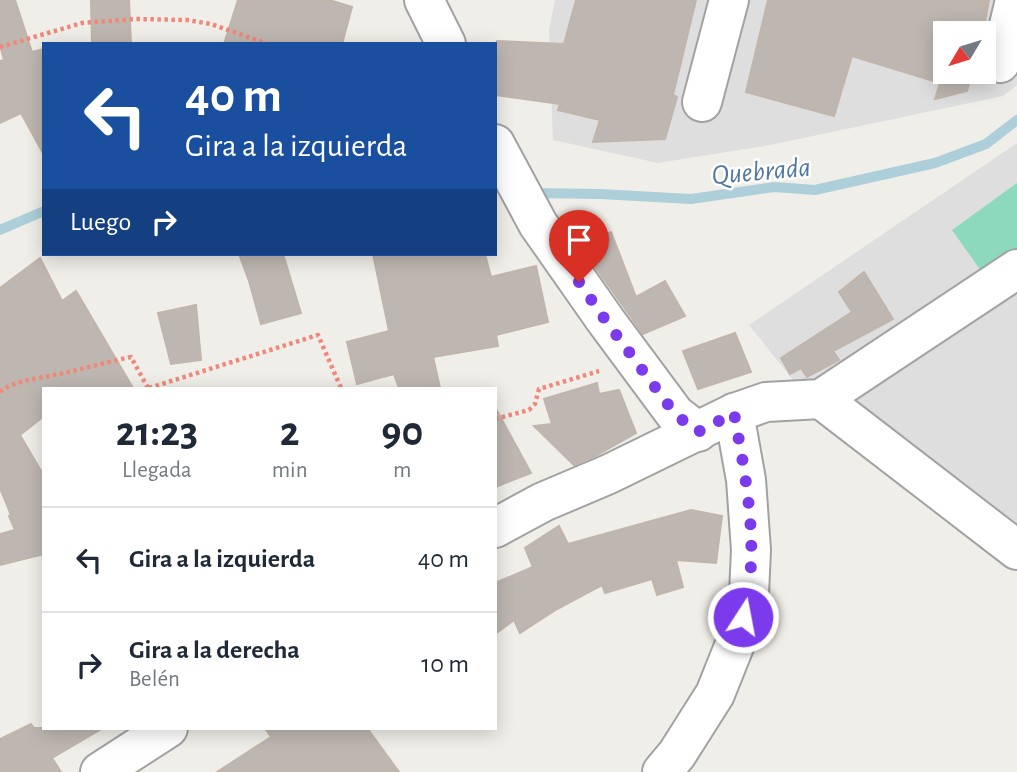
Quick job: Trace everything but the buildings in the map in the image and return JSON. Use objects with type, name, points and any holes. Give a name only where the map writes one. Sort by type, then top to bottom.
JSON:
[{"type":"street","points":[[424,0],[445,42]]},
{"type":"street","points":[[702,102],[729,0]]},
{"type":"street","points":[[1000,64],[1015,0]]},
{"type":"street","points":[[503,158],[538,224],[606,321],[675,414],[698,432]]},
{"type":"street","points":[[497,527],[543,502],[734,413],[766,402],[821,398],[1017,269]]},
{"type":"street","points":[[821,398],[1017,550]]},
{"type":"street","points":[[662,772],[677,754],[715,694],[737,639],[749,594],[751,550],[746,480],[734,413]]},
{"type":"street","points":[[100,772],[165,730]]},
{"type":"path","points":[[0,47],[82,23],[137,19],[187,20],[211,24],[262,42]]},
{"type":"path","points":[[151,387],[318,334],[341,387]]},
{"type":"path","points":[[0,392],[30,379],[131,358],[147,387]]},
{"type":"path","points":[[497,418],[529,410],[535,404],[539,389],[635,360]]},
{"type":"shaded area","points":[[555,0],[1017,0],[1017,85],[1003,96],[770,145],[658,163],[553,140],[549,30]]},
{"type":"shaded area","points":[[1017,143],[1017,534],[839,402],[793,380],[749,325]]},
{"type":"green space","points":[[1017,183],[1017,251],[984,275],[952,230]]},
{"type":"waterway","name":"Quebrada","points":[[531,193],[691,199],[774,187],[815,190],[935,163],[986,144],[1017,120]]},
{"type":"waterway","name":"Quebrada","points":[[0,230],[42,212]]},
{"type":"route","points":[[579,282],[675,414],[698,432],[734,413],[746,480],[751,550],[749,594],[743,617]]}]
